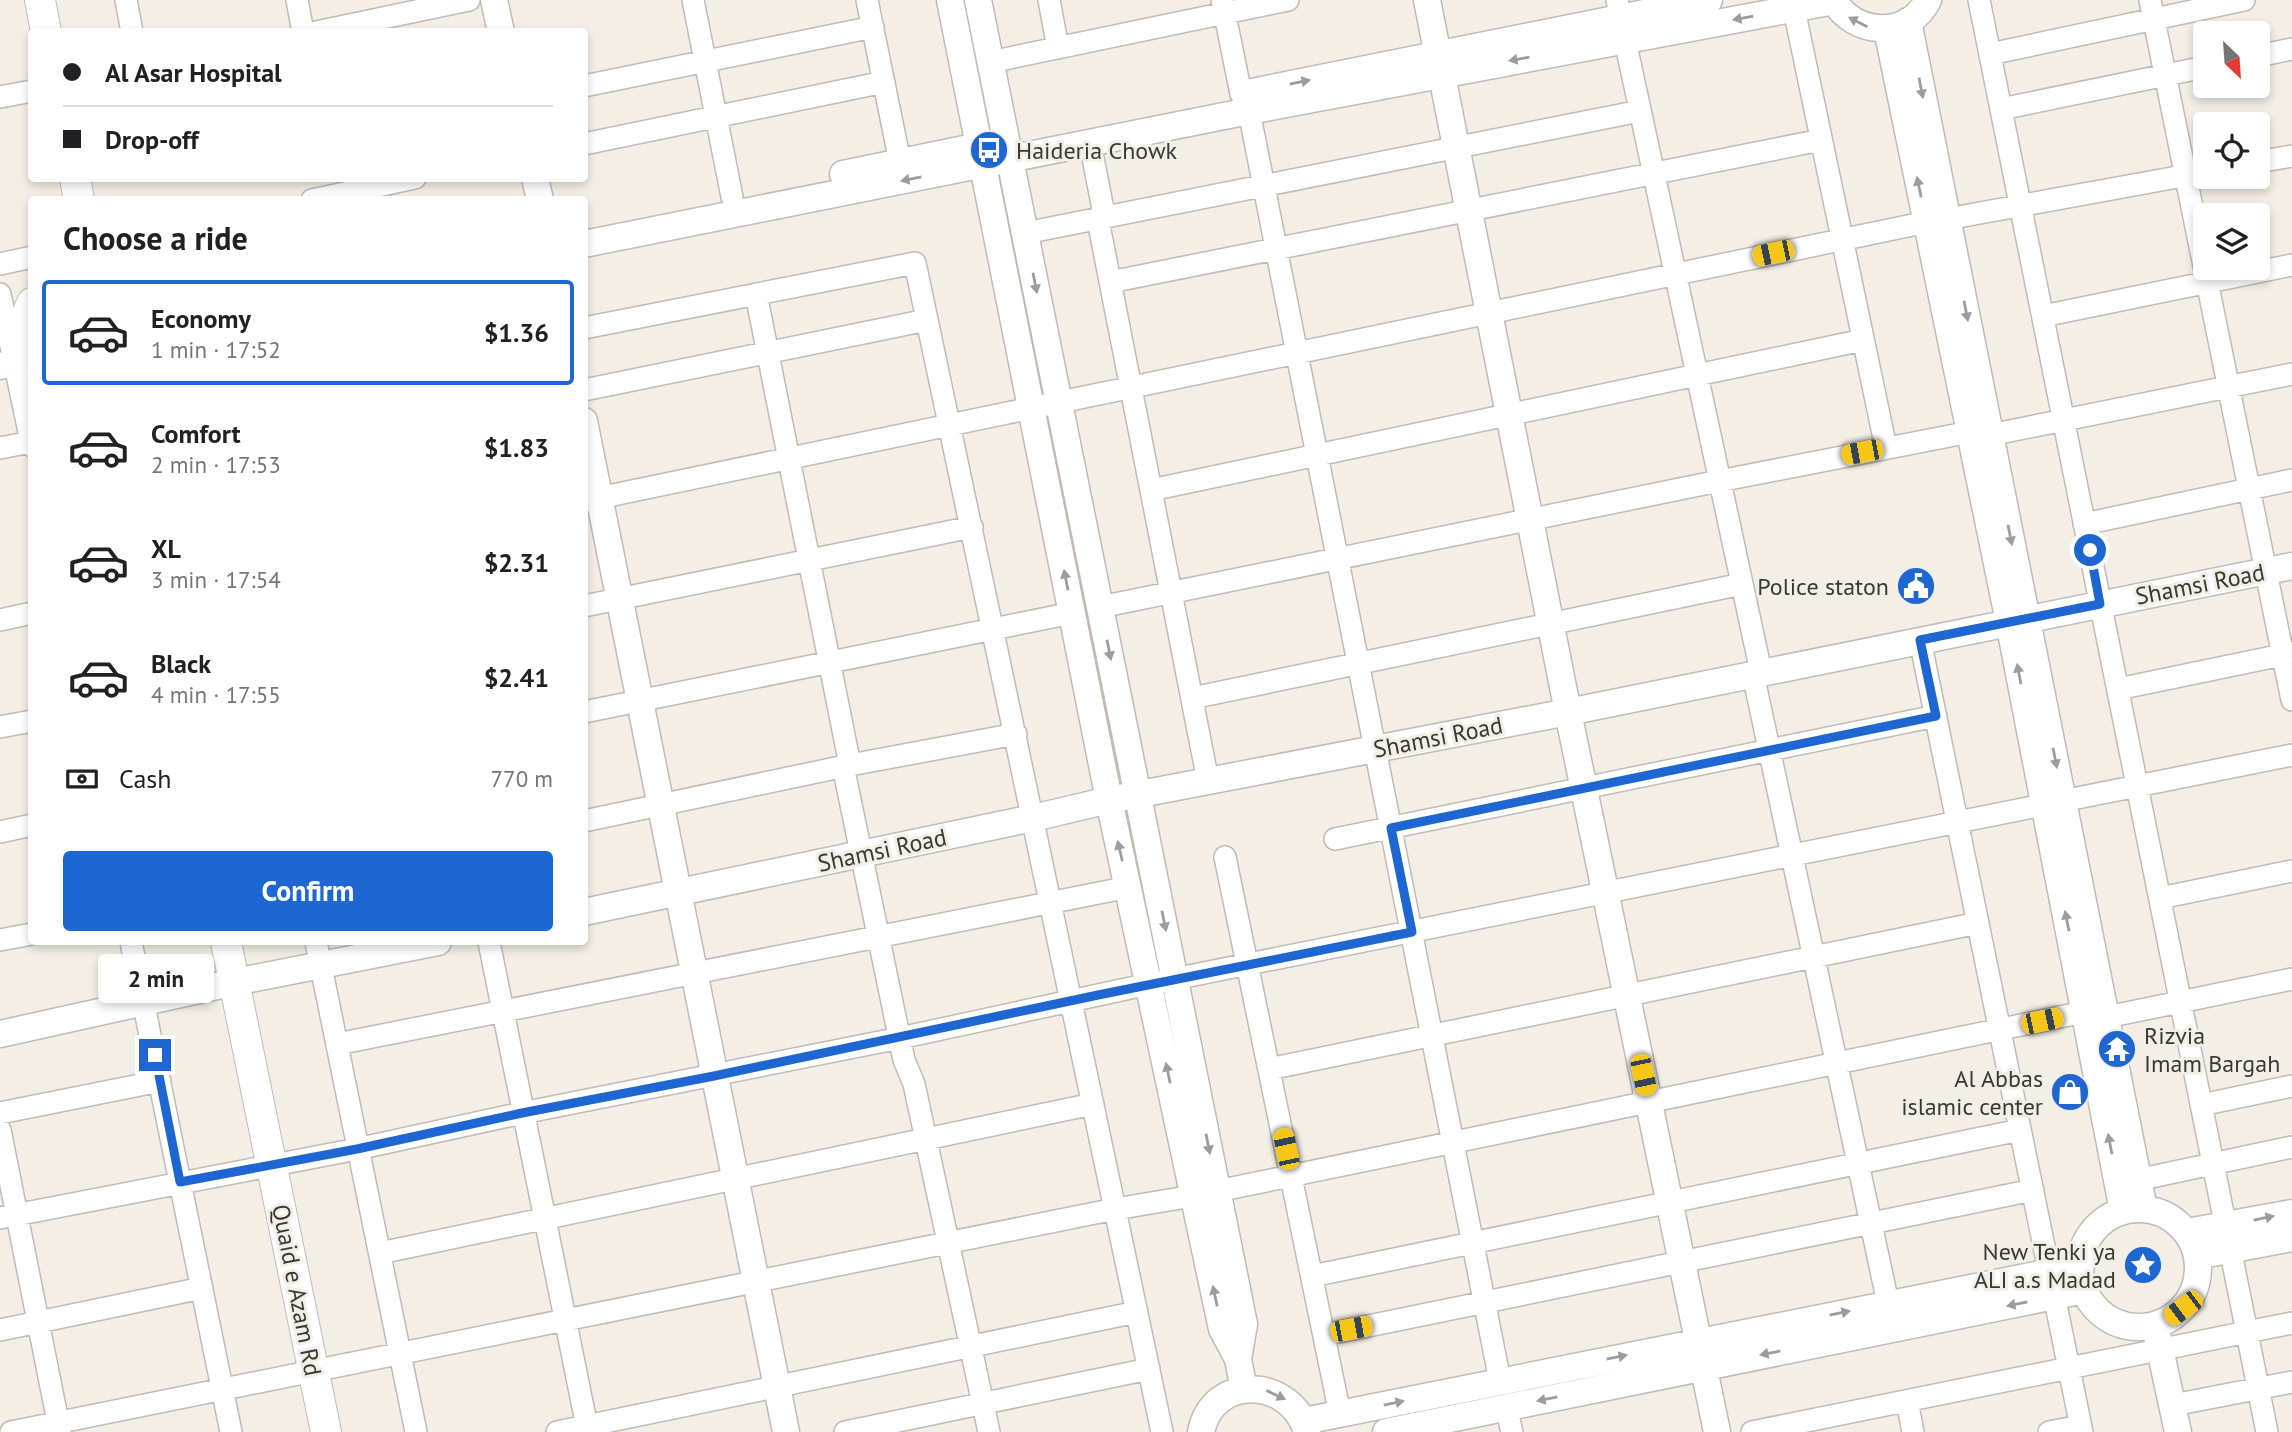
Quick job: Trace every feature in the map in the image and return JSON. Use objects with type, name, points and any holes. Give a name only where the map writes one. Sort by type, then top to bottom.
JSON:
[{"type":"main road","points":[[40,0],[45,28]]},
{"type":"main road","points":[[18,364],[28,318]]},
{"type":"main road","name":"Quaid e Azam Rd","points":[[227,945],[326,1432]]},
{"type":"street","points":[[126,0],[131,28]]},
{"type":"street","points":[[297,0],[302,28]]},
{"type":"street","points":[[335,28],[469,0]]},
{"type":"street","points":[[494,0],[500,28]]},
{"type":"street","points":[[693,0],[732,197]]},
{"type":"street","points":[[867,0],[900,162]]},
{"type":"street","points":[[950,0],[995,152],[1025,233],[1176,979],[1222,1329],[1238,1359],[1244,1390]]},
{"type":"street","points":[[978,0],[990,62],[995,152],[1032,409],[1109,800],[1149,984],[1205,1193]]},
{"type":"street","points":[[1049,0],[1058,48]]},
{"type":"street","points":[[990,62],[1223,7],[1288,0]]},
{"type":"street","points":[[1427,0],[1568,712],[1717,1432]]},
{"type":"street","points":[[588,243],[995,152],[1441,64],[1709,0]]},
{"type":"street","points":[[1621,19],[1794,9],[1834,0],[1839,10],[1852,21],[1869,28],[1898,25],[1920,12],[1928,0]]},
{"type":"street","points":[[1979,0],[2267,1432]]},
{"type":"street","points":[[1990,54],[2152,10],[2244,0]]},
{"type":"street","points":[[1223,7],[1265,187],[1500,1381]]},
{"type":"street","points":[[1794,9],[1886,448]]},
{"type":"street","points":[[2152,10],[2165,75],[2193,167]]},
{"type":"street","points":[[1621,19],[1742,584],[1769,750],[1888,1303]]},
{"type":"street","points":[[1898,25],[2054,804],[2092,1017],[2134,1210]]},
{"type":"street","points":[[588,85],[873,27]]},
{"type":"street","points":[[2270,54],[2292,49]]},
{"type":"street","points":[[2001,109],[2193,69]]},
{"type":"street","points":[[588,143],[884,82]]},
{"type":"street","points":[[0,97],[28,92]]},
{"type":"street","points":[[588,226],[900,162],[1090,143],[1245,103]]},
{"type":"street","points":[[1025,233],[1640,111]]},
{"type":"street","points":[[1110,282],[1821,140]]},
{"type":"street","points":[[1090,143],[1103,209],[1098,220],[1208,781]]},
{"type":"street","points":[[2270,160],[2292,156]]},
{"type":"street","points":[[592,499],[1059,404],[1842,238],[2193,174]]},
{"type":"street","points":[[334,191],[390,182]]},
{"type":"street","points":[[2197,189],[2207,283],[2266,571],[2287,654],[2292,700]]},
{"type":"street","points":[[0,264],[28,258]]},
{"type":"street","points":[[588,327],[915,263],[1162,1432]]},
{"type":"street","points":[[2043,316],[2292,265]]},
{"type":"street","points":[[0,294],[18,364],[28,426]]},
{"type":"street","points":[[756,294],[829,662],[861,854],[904,1060],[914,1084],[989,1432]]},
{"type":"street","points":[[588,389],[927,320]]},
{"type":"street","points":[[1151,490],[1863,340]]},
{"type":"street","points":[[1100,607],[1886,448],[2063,421],[2292,374]]},
{"type":"street","points":[[0,448],[28,444]]},
{"type":"street","points":[[588,460],[592,499],[619,599],[786,1432]]},
{"type":"street","points":[[2084,524],[2292,480]]},
{"type":"street","points":[[588,605],[972,527]]},
{"type":"street","name":"Shamsi Road","points":[[588,911],[1138,794],[1568,712],[2292,566]]},
{"type":"street","points":[[1192,698],[1742,584]]},
{"type":"street","points":[[588,711],[1072,613]]},
{"type":"street","points":[[0,620],[28,614]]},
{"type":"street","points":[[1920,640],[2081,1429],[2049,1432]]},
{"type":"street","points":[[2118,689],[2287,654]]},
{"type":"street","points":[[1335,839],[1936,716]]},
{"type":"street","points":[[0,727],[28,722]]},
{"type":"street","points":[[588,820],[846,766],[1016,734]]},
{"type":"street","points":[[8,1217],[357,1149],[1149,984],[2292,755]]},
{"type":"street","points":[[0,832],[28,826]]},
{"type":"street","points":[[1225,858],[1340,1414]]},
{"type":"street","points":[[2160,898],[2292,871]]},
{"type":"street","points":[[337,1044],[1129,887]]},
{"type":"street","points":[[1269,1069],[1978,923]]},
{"type":"street","points":[[0,940],[28,935]]},
{"type":"street","points":[[132,945],[231,1432]]},
{"type":"street","points":[[0,1034],[234,982],[318,953],[405,945]]},
{"type":"street","points":[[490,945],[588,1429]]},
{"type":"street","points":[[318,953],[416,1432]]},
{"type":"street","points":[[11,1432],[59,1427],[223,1389],[948,1242],[1205,1193],[2000,1030],[2181,1002],[2292,979]]},
{"type":"street","points":[[0,1113],[160,1081]]},
{"type":"street","points":[[2201,1105],[2292,1086]]},
{"type":"street","points":[[380,1253],[1093,1104]]},
{"type":"street","points":[[0,1130],[8,1217],[38,1322],[59,1427]]},
{"type":"street","points":[[1312,1276],[2020,1130]]},
{"type":"street","points":[[2128,1181],[2292,1147]]},
{"type":"street","points":[[1324,1335],[2033,1190]]},
{"type":"street","points":[[2134,1210],[2157,1211],[2174,1219],[2192,1244],[2199,1271],[2194,1290],[2183,1308],[2158,1338],[2109,1318],[2094,1306],[2082,1278],[2082,1253],[2090,1236],[2102,1221],[2134,1210]]},
{"type":"street","points":[[2228,1238],[2292,1213]]},
{"type":"street","points":[[2192,1244],[2228,1238],[2292,1238]]},
{"type":"street","points":[[1201,1432],[1208,1414],[1218,1402],[1230,1394],[1244,1390],[1262,1390],[1279,1395],[1294,1406],[1305,1427],[1340,1414],[1500,1381],[1701,1354],[2082,1278]]},
{"type":"street","points":[[1386,1432],[1509,1420],[1701,1354],[1888,1303],[2052,1284]]},
{"type":"street","points":[[0,1330],[202,1288]]},
{"type":"street","points":[[557,1432],[588,1429],[776,1386],[1137,1312]]},
{"type":"street","points":[[1752,1432],[2069,1368],[2158,1338],[2247,1332],[2292,1323]]},
{"type":"street","points":[[2158,1338],[2178,1432]]},
{"type":"street","points":[[845,1432],[1149,1369]]},
{"type":"street","points":[[2172,1405],[2292,1382]]},
{"type":"street","points":[[1907,1401],[1913,1432]]},
{"type":"place","name":"Haideria Chowk","points":[[989,150]]},
{"type":"place","name":"Police staton","points":[[1916,586]]},
{"type":"place","name":"Rizvia Imam Bargah","points":[[2117,1049]]},
{"type":"place","name":"Al Abbas islamic center","points":[[2070,1092]]},
{"type":"place","name":"New Tenki ya ALI a.s Madad","points":[[2143,1265]]},
{"type":"route","points":[[155,1055],[180,1182],[357,1149],[1412,932],[1391,828],[1936,716],[1920,640],[2100,604],[2090,550]]}]
